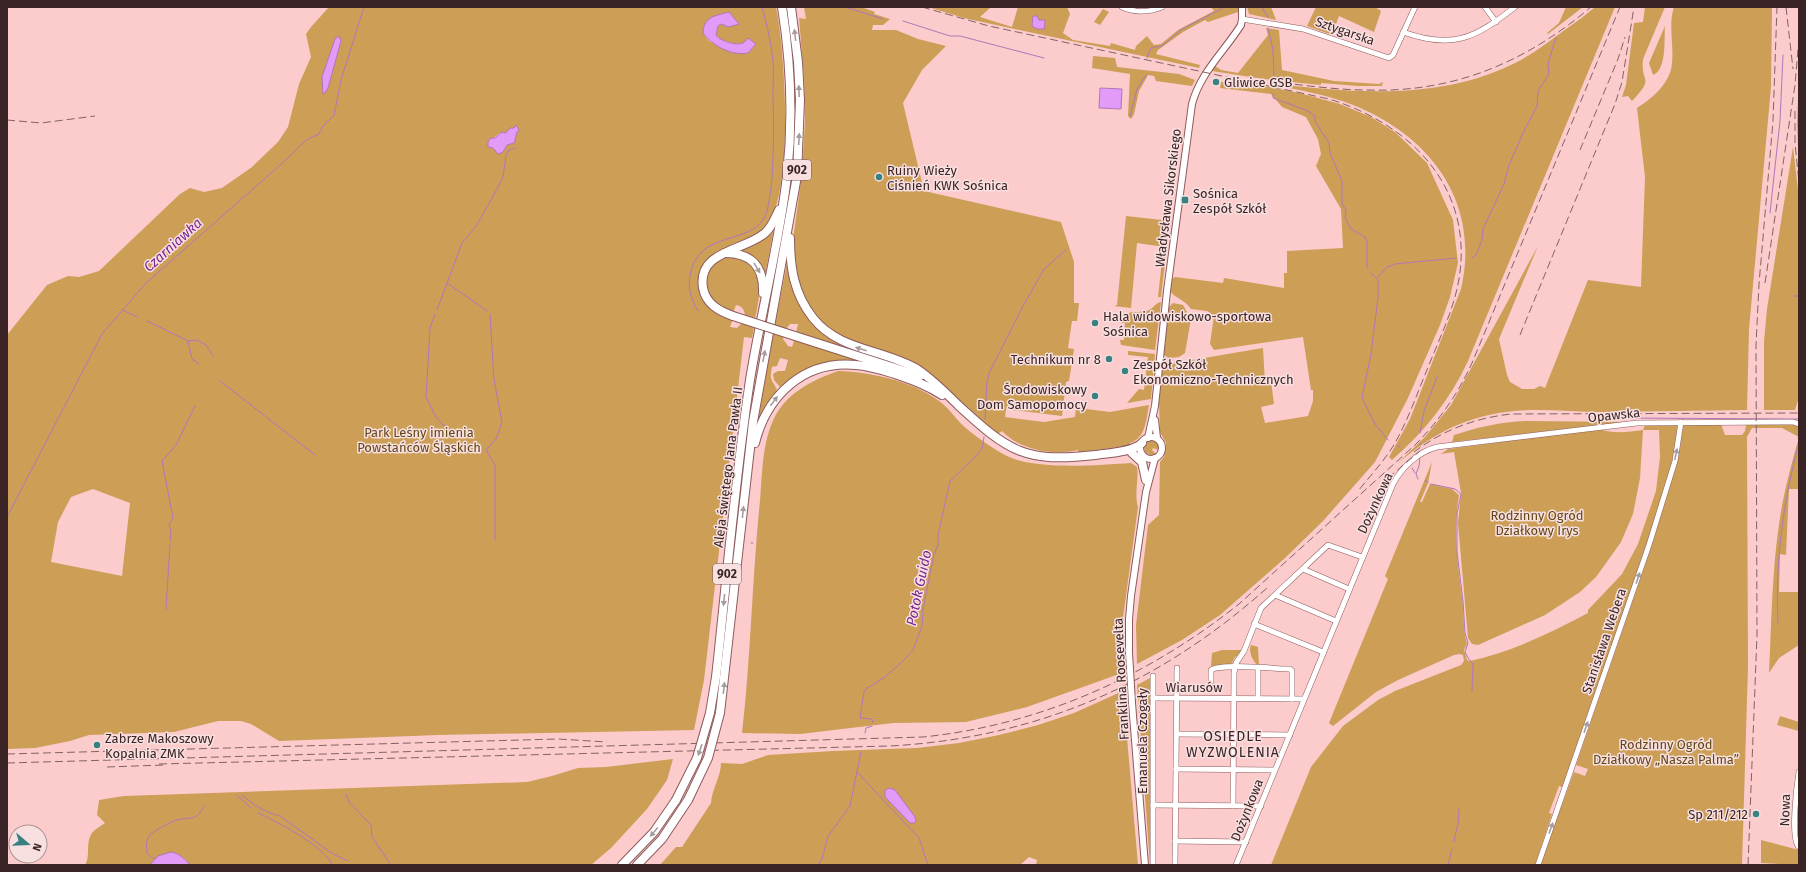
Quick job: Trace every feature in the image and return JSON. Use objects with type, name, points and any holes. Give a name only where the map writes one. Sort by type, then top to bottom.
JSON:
[{"type":"main road","name":"Aleja świętego Jana Pawła II","points":[[622,865],[654,832],[676,800],[697,758],[710,713],[716,677],[742,436],[784,195],[790,142],[790,88],[782,7]]},
{"type":"main road","name":"Aleja świętego Jana Pawła II","points":[[637,865],[662,838],[688,800],[708,758],[720,713],[760,377],[790,219],[798,150],[800,100],[798,62],[791,7]]},
{"type":"main road","points":[[784,195],[772,226],[766,233],[716,257],[707,266],[703,277],[703,287],[705,295],[711,303],[720,310],[733,316],[903,370],[934,383]]},
{"type":"main road","points":[[790,219],[792,275],[800,298],[813,318],[824,329],[842,342],[907,364],[923,373],[1001,442],[1028,454],[1044,458],[1060,458],[1116,452],[1138,446],[1142,443]]},
{"type":"main road","points":[[724,253],[734,253],[745,256],[751,259],[758,268],[762,277],[763,289],[762,318]]},
{"type":"main road","points":[[748,469],[760,424],[773,401],[794,381],[824,368],[855,365],[880,369],[923,384],[957,403]]},
{"type":"main road","points":[[1116,452],[1144,455]]},
{"type":"main road","points":[[1132,453],[1142,462],[1146,480]]},
{"type":"street","points":[[1122,7],[1131,10],[1146,11],[1162,7]]},
{"type":"street","name":"Władysława Sikorskiego","points":[[1148,438],[1155,406],[1192,104],[1199,84],[1238,29],[1242,19],[1242,7]]},
{"type":"street","points":[[1415,7],[1403,32],[1434,41],[1459,40],[1473,35],[1496,22],[1515,7]]},
{"type":"street","points":[[1485,7],[1496,22]]},
{"type":"street","name":"Sztygarska","points":[[1242,19],[1303,29],[1386,58],[1392,57],[1403,32]]},
{"type":"street","name":"Władysława Sikorskiego","points":[[1155,406],[1157,438]]},
{"type":"street","name":"Opawska","points":[[1432,448],[1637,422],[1793,422],[1799,424]]},
{"type":"street","name":"Stanisława Webera","points":[[1538,865],[1649,545],[1674,461],[1681,422]]},
{"type":"street","points":[[1148,438],[1157,438],[1161,443],[1162,450],[1159,455],[1155,458],[1144,455],[1142,443],[1148,438]]},
{"type":"street","name":"Dożynkowa","points":[[1236,865],[1362,557],[1396,478],[1409,463],[1432,448]]},
{"type":"street","name":"Franklina Roosevelta","points":[[1144,455],[1148,463],[1146,492]]},
{"type":"street","name":"Franklina Roosevelta","points":[[1145,865],[1132,703],[1129,653],[1129,619],[1146,492],[1155,458]]},
{"type":"street","points":[[1323,652],[1254,624],[1261,608],[1328,545],[1362,557]]},
{"type":"street","points":[[1303,569],[1349,589]]},
{"type":"street","points":[[1275,595],[1336,621]]},
{"type":"street","name":"Wiarusów","points":[[1234,698],[1235,666],[1244,651],[1254,624]]},
{"type":"street","name":"Wiarusów","points":[[1211,681],[1211,670],[1213,668],[1235,666],[1290,669],[1292,677],[1292,699]]},
{"type":"street","points":[[1175,865],[1177,668]]},
{"type":"street","points":[[1258,668],[1258,698]]},
{"type":"street","name":"Emanuela Czogały","points":[[1153,865],[1154,676]]},
{"type":"street","name":"Wiarusów","points":[[1153,698],[1304,699]]},
{"type":"street","points":[[1233,806],[1234,698]]},
{"type":"street","points":[[1177,734],[1290,735]]},
{"type":"street","points":[[1176,769],[1275,770]]},
{"type":"street","name":"Nowa","points":[[1799,772],[1795,811],[1796,842],[1799,847]]},
{"type":"street","name":"Emanuela Czogały","points":[[1153,805],[1260,806]]},
{"type":"street","points":[[1175,841],[1246,842]]},
{"type":"green space","name":"Park Leśny imienia Powstańców Śląskich","points":[[329,7],[776,7],[782,56],[785,125],[784,159],[780,190],[773,216],[762,232],[758,235],[727,247],[718,253],[700,288],[733,319],[730,327],[737,328],[742,323],[754,327],[752,338],[744,337],[704,680],[694,730],[438,735],[279,741],[251,724],[241,721],[218,721],[174,732],[89,735],[70,741],[35,748],[7,749],[7,335],[47,285],[68,276],[79,277],[99,271],[180,194],[190,188],[204,192],[222,188],[252,167],[278,142],[288,127],[299,84],[311,57],[306,34]],"holes":[[[729,12],[739,24],[729,27],[721,24],[718,26],[716,35],[719,39],[735,44],[743,43],[732,53],[709,41],[703,33]],[[518,127],[514,143],[507,145],[504,150],[494,148],[489,144],[488,142],[500,133],[505,134],[510,129]],[[93,489],[130,503],[122,576],[51,562],[58,522],[71,497]]]},
{"type":"green space","points":[[804,7],[861,7],[875,12],[874,14],[890,19],[883,25],[873,25],[872,30],[896,30],[918,39],[946,46],[922,70],[903,103],[924,191],[1061,222],[1074,262],[1074,303],[1079,303],[1077,321],[1072,321],[1068,348],[1074,349],[1069,381],[1066,382],[1062,416],[1006,409],[1005,417],[1044,422],[1075,417],[1076,409],[1078,408],[1110,412],[1149,405],[1146,422],[1142,433],[1135,441],[1130,443],[1130,445],[1078,453],[1078,450],[1068,452],[1047,452],[1027,447],[1009,438],[1002,431],[998,434],[931,376],[835,335],[813,315],[797,283],[793,240],[802,173],[805,121],[804,77],[799,18],[806,19]]},
{"type":"green space","points":[[928,7],[991,7],[980,17],[1012,27],[1018,7],[1067,7],[1070,14],[1063,33],[1073,40],[1110,46],[1111,43],[1135,50],[1136,46],[1147,36],[1154,45],[1161,44],[1178,30],[1214,11],[1211,7],[1238,7],[1238,12],[1208,22],[1205,20],[1183,32],[1158,50],[1156,54],[1200,65],[1199,68],[964,18]]},
{"type":"green space","points":[[1247,7],[1271,7],[1276,20],[1249,14]]},
{"type":"green space","points":[[1316,7],[1375,7],[1381,11],[1374,32],[1339,16],[1332,35],[1307,26]]},
{"type":"green space","points":[[1566,7],[1583,7],[1548,34],[1547,33],[1559,23]]},
{"type":"green space","points":[[1595,7],[1615,7],[1468,361],[1453,389],[1435,415],[1415,438],[1392,460],[1389,457],[1410,419],[1461,289],[1465,258],[1464,228],[1456,201],[1444,176],[1427,154],[1406,135],[1381,118],[1334,98],[1276,84],[1338,90],[1401,91],[1432,88],[1462,82],[1492,73],[1521,60],[1533,53]]},
{"type":"green space","points":[[1645,7],[1665,7],[1643,59],[1645,83],[1632,101],[1628,96],[1622,97],[1626,85],[1634,23],[1643,22]]},
{"type":"green space","points":[[1674,7],[1772,7],[1771,87],[1749,329],[1747,410],[1602,412],[1538,410],[1498,413],[1462,423],[1445,431],[1413,451],[1397,464],[1425,437],[1451,405],[1538,246],[1499,339],[1510,382],[1522,389],[1534,389],[1540,386],[1545,388],[1588,280],[1641,287],[1645,177],[1637,108],[1660,89],[1665,83],[1671,70],[1671,21]]},
{"type":"green space","points":[[1103,9],[1109,12],[1100,25],[1094,22]]},
{"type":"green space","points":[[1665,26],[1663,61],[1661,67],[1653,75],[1649,63]]},
{"type":"green space","points":[[1266,28],[1279,30],[1282,70],[1334,81],[1379,84],[1383,82],[1382,86],[1321,83],[1321,85],[1264,79],[1212,71],[1215,66],[1221,70],[1238,73],[1268,35]]},
{"type":"green space","points":[[1093,56],[1115,58],[1117,67],[1179,74],[1195,80],[1192,86],[1156,81],[1154,76],[1148,75],[1139,91],[1134,114],[1131,119],[1128,116],[1130,74],[1092,68]]},
{"type":"green space","points":[[1229,79],[1299,93],[1340,104],[1371,117],[1395,132],[1427,163],[1453,220],[1458,263],[1450,297],[1440,325],[1408,398],[1375,462],[1323,521],[1285,558],[1220,615],[1182,640],[1137,664],[1136,625],[1148,525],[1159,515],[1160,462],[1164,457],[1166,450],[1166,443],[1160,432],[1159,402],[1163,365],[1263,348],[1265,382],[1271,381],[1274,404],[1261,407],[1265,423],[1308,416],[1313,401],[1313,390],[1311,390],[1303,337],[1214,350],[1210,344],[1214,316],[1207,311],[1191,309],[1186,303],[1172,294],[1170,291],[1172,279],[1175,277],[1223,283],[1224,278],[1284,288],[1284,273],[1287,273],[1287,251],[1343,248],[1341,209],[1316,166],[1321,154],[1318,139],[1306,117],[1282,107],[1271,94],[1220,88],[1221,82],[1229,82]]},
{"type":"green space","points":[[1798,98],[1799,103],[1799,171],[1797,124]]},
{"type":"green space","points":[[1793,147],[1799,198],[1799,397],[1795,410],[1764,410],[1764,341],[1767,309]]},
{"type":"green space","points":[[1126,216],[1171,221],[1165,247],[1137,243],[1131,308],[1114,306],[1117,305]]},
{"type":"green space","points":[[774,227],[765,276],[734,251]]},
{"type":"green space","points":[[1163,252],[1166,254],[1161,297],[1158,297]]},
{"type":"green space","points":[[727,256],[743,258],[752,264],[756,271],[759,295],[755,319],[745,315],[742,308],[738,305],[736,305],[733,313],[727,310],[711,298],[708,292],[706,286],[707,280],[713,264]]},
{"type":"green space","points":[[788,258],[797,296],[841,343],[840,347],[796,333],[798,324],[790,324],[786,329],[775,325]]},
{"type":"green space","points":[[1161,302],[1155,350],[1121,345],[1120,340],[1124,340],[1125,323],[1122,323],[1123,316],[1132,312],[1147,311]]},
{"type":"green space","points":[[1173,303],[1183,305],[1191,319],[1185,353],[1179,357],[1169,358],[1164,355],[1169,307]]},
{"type":"green space","points":[[773,333],[784,336],[783,339],[788,346],[792,347],[795,338],[863,360],[862,363],[796,376],[780,387],[774,380],[773,374],[778,371],[785,371],[788,360],[780,358],[777,366],[772,367],[771,375],[777,390],[758,423]]},
{"type":"green space","points":[[1128,351],[1155,354],[1151,399],[1127,403],[1139,389],[1144,390],[1148,357],[1128,355]]},
{"type":"green space","points":[[838,371],[880,376],[908,384],[921,390],[944,405],[964,426],[980,439],[1005,455],[1017,460],[1066,466],[1131,463],[1137,467],[1136,497],[1138,507],[1120,640],[1122,673],[1027,707],[966,722],[893,723],[800,734],[742,733],[762,472],[766,442],[777,413],[791,396],[808,384]]},
{"type":"green space","points":[[1526,421],[1627,422],[1452,442],[1454,435],[1490,425]]},
{"type":"green space","name":"Rodzinny Ogród Działkowy „Nasza Palma”","points":[[1685,424],[1721,424],[1725,435],[1742,435],[1745,431],[1746,425],[1749,424],[1791,424],[1799,426],[1799,437],[1782,428],[1752,428],[1747,437],[1748,666],[1742,865],[1540,865],[1574,772],[1585,776],[1588,769],[1576,765],[1652,545],[1680,449],[1682,428]]},
{"type":"green space","points":[[1645,425],[1678,425],[1671,466],[1613,646],[1610,646],[1611,651],[1601,680],[1598,682],[1598,686],[1564,785],[1562,787],[1559,786],[1549,813],[1552,814],[1535,865],[1271,865],[1311,767],[1343,726],[1378,700],[1395,691],[1461,665],[1464,661],[1463,655],[1454,655],[1398,680],[1376,692],[1333,726],[1329,723],[1388,579],[1385,576],[1432,462],[1428,483],[1420,502],[1422,502],[1430,484],[1452,489],[1459,495],[1456,536],[1464,629],[1467,644],[1464,650],[1467,660],[1470,661],[1501,653],[1516,647],[1545,635],[1588,613],[1588,610],[1622,574],[1638,544],[1656,491],[1660,457],[1659,430],[1643,430]]},
{"type":"green space","name":"Rodzinny Ogród Działkowy Irys","points":[[1599,429],[1616,432],[1643,430],[1640,478],[1633,514],[1621,542],[1596,577],[1580,592],[1545,615],[1478,645],[1472,644],[1468,638],[1458,523],[1461,493],[1454,452],[1441,454],[1448,449]]},
{"type":"green space","points":[[1799,437],[1799,489],[1789,489],[1786,555],[1780,554],[1779,592],[1799,592],[1799,645],[1779,658],[1769,673],[1773,581],[1777,536],[1785,491]]},
{"type":"green space","points":[[1152,440],[1158,444],[1159,450],[1153,448],[1152,450],[1156,454],[1150,455],[1145,452],[1144,447],[1147,441]]},
{"type":"green space","points":[[1251,645],[1258,647],[1259,666],[1252,657],[1250,650]]},
{"type":"green space","points":[[1222,650],[1243,650],[1235,657],[1232,663],[1228,665],[1211,666],[1212,653]]},
{"type":"green space","points":[[1150,678],[1150,865],[1137,685]]},
{"type":"green space","points":[[1123,691],[1138,865],[1036,865],[1037,860],[1029,857],[1020,865],[660,865],[676,847],[682,847],[711,803],[713,792],[720,773],[721,763],[742,764],[768,755],[917,748],[959,743],[1038,725],[1074,713]]},
{"type":"green space","points":[[1780,716],[1799,722],[1799,731],[1777,725]]},
{"type":"green space","points":[[673,759],[667,780],[647,809],[611,848],[591,865],[190,865],[185,859],[175,853],[158,856],[150,865],[85,865],[88,858],[88,845],[90,837],[95,830],[105,823],[97,815],[99,800],[124,796],[527,782],[578,768],[606,767]]},
{"type":"green space","points":[[1761,840],[1799,850],[1799,865],[1761,863]]},
{"type":"shaded area","points":[[729,12],[739,24],[729,27],[721,24],[718,26],[716,35],[724,41],[736,44],[745,42],[748,38],[756,44],[748,53],[735,53],[723,49],[707,38],[703,33],[704,27],[708,20],[715,16]]},
{"type":"shaded area","points":[[1033,16],[1037,16],[1039,20],[1045,20],[1044,29],[1037,29],[1032,26]]},
{"type":"shaded area","points":[[339,36],[341,41],[328,88],[323,94],[322,77],[335,39]]},
{"type":"shaded area","points":[[1100,88],[1122,89],[1121,109],[1099,108]]},
{"type":"shaded area","points":[[516,125],[519,130],[514,143],[507,145],[503,152],[498,154],[493,148],[488,147],[488,142],[491,138],[495,138],[502,132],[506,133],[510,128],[514,128]]},
{"type":"shaded area","points":[[889,788],[895,790],[915,817],[916,821],[914,823],[910,823],[885,797],[885,790]]},
{"type":"shaded area","points":[[171,852],[179,855],[190,865],[150,865],[158,856]]},
{"type":"waterway","name":"Czarniawka","points":[[7,517],[102,334],[146,283],[301,145],[318,135],[323,126],[334,115],[341,80],[364,7]]},
{"type":"waterway","points":[[698,311],[691,297],[689,287],[691,271],[697,258],[705,249],[715,243],[748,232],[757,226],[766,215],[768,207],[771,189],[774,130],[773,61],[770,40],[762,7]]},
{"type":"waterway","points":[[845,7],[883,19]]},
{"type":"waterway","name":"Potok Guido","points":[[1147,58],[1151,48],[1162,46],[1182,29],[1225,7]]},
{"type":"waterway","points":[[1262,7],[1268,18]]},
{"type":"waterway","points":[[903,21],[950,36],[960,36],[1044,58]]},
{"type":"waterway","points":[[1268,28],[1273,50],[1274,77]]},
{"type":"waterway","points":[[1472,258],[1476,255],[1482,240],[1483,229],[1504,184],[1509,165],[1537,106],[1538,91],[1549,74],[1548,64],[1556,37]]},
{"type":"waterway","points":[[1770,213],[1780,121],[1783,55]]},
{"type":"waterway","name":"Potok Guido","points":[[1130,116],[1137,89],[1146,75]]},
{"type":"waterway","points":[[1273,94],[1273,98],[1306,110],[1314,115],[1316,123],[1329,143],[1330,153],[1342,181],[1342,204],[1346,210],[1345,218],[1351,229],[1365,237],[1367,241],[1367,268]]},
{"type":"waterway","points":[[437,310],[462,243],[477,225],[497,189],[503,177],[506,155],[509,150],[515,148]]},
{"type":"waterway","name":"Potok Guido","points":[[985,419],[987,381],[990,371],[1044,269],[1066,250]]},
{"type":"waterway","points":[[1377,278],[1387,267],[1395,264],[1456,258]]},
{"type":"waterway","points":[[1371,273],[1378,280],[1378,298],[1371,354],[1362,398],[1375,424],[1388,440]]},
{"type":"waterway","points":[[447,283],[487,311]]},
{"type":"waterway","points":[[1794,296],[1799,296]]},
{"type":"waterway","points":[[123,310],[137,317]]},
{"type":"waterway","points":[[435,314],[430,328],[426,397],[436,417],[455,435]]},
{"type":"waterway","points":[[490,314],[494,380],[502,422],[496,439],[486,450],[495,465],[495,540]]},
{"type":"waterway","points":[[147,321],[188,341],[197,340],[206,345],[213,356]]},
{"type":"waterway","points":[[188,341],[192,359],[199,364]]},
{"type":"waterway","points":[[1420,433],[1424,411],[1437,377]]},
{"type":"waterway","points":[[220,381],[315,455]]},
{"type":"waterway","points":[[170,541],[171,531],[169,525],[173,518],[162,461],[176,445],[195,406]]},
{"type":"waterway","points":[[1615,418],[1799,419]]},
{"type":"waterway","name":"Potok Guido","points":[[873,723],[872,719],[860,718],[864,692],[866,689],[885,677],[913,650],[922,626],[923,610],[928,584],[934,554],[938,545],[938,535],[950,481],[982,449],[984,437]]},
{"type":"waterway","points":[[1778,623],[1777,600],[1781,532],[1793,465],[1799,443]]},
{"type":"waterway","points":[[1418,479],[1416,474],[1420,457]]},
{"type":"waterway","points":[[1412,468],[1415,473]]},
{"type":"waterway","points":[[1431,484],[1455,489],[1461,494],[1457,514],[1457,552],[1465,633],[1468,643],[1465,652],[1473,664],[1472,691]]},
{"type":"waterway","points":[[166,609],[170,544]]},
{"type":"waterway","name":"Potok Guido","points":[[865,733],[866,728],[872,726]]},
{"type":"waterway","name":"Potok Guido","points":[[818,865],[822,859],[828,836],[850,806],[861,752]]},
{"type":"waterway","points":[[857,772],[919,838],[928,865]]},
{"type":"waterway","points":[[346,794],[349,802],[371,825],[372,837],[391,865]]},
{"type":"waterway","points":[[237,795],[251,808]]},
{"type":"waterway","points":[[242,795],[260,808],[280,816],[333,854],[348,861]]},
{"type":"waterway","points":[[151,857],[147,853],[146,848],[147,841],[152,833],[174,821],[197,816],[204,806]]},
{"type":"waterway","points":[[1458,825],[1459,809]]},
{"type":"waterway","points":[[258,813],[300,835],[321,851],[332,865]]},
{"type":"waterway","points":[[1454,842],[1457,827]]},
{"type":"waterway","points":[[1448,865],[1452,849]]},
{"type":"railway","points":[[922,7],[989,26],[1329,99],[1359,110],[1386,125],[1410,143],[1430,164],[1446,189],[1457,216],[1461,246],[1457,290],[1446,323],[1400,434],[1387,455],[1358,491]]},
{"type":"railway","points":[[1283,83],[1325,88],[1399,90],[1459,80],[1487,70],[1541,44],[1591,7]]},
{"type":"railway","points":[[7,763],[923,737],[966,731],[1009,721],[1050,709],[1129,675],[1167,654],[1204,630],[1239,604],[1415,445],[1440,417],[1461,386],[1472,363],[1620,7]]},
{"type":"railway","points":[[1520,335],[1615,104],[1622,82],[1634,7]]},
{"type":"railway","points":[[1748,865],[1757,635],[1756,345],[1759,284],[1773,121],[1777,7]]},
{"type":"railway","points":[[1786,7],[1793,69]]},
{"type":"railway","points":[[1580,150],[1618,59],[1625,37]]},
{"type":"railway","points":[[1765,283],[1795,85],[1799,37]]},
{"type":"railway","points":[[1795,111],[1795,143],[1799,183]]},
{"type":"railway","points":[[7,120],[41,123],[95,116]]},
{"type":"railway","points":[[1414,452],[1436,437],[1460,426],[1511,414],[1799,413]]},
{"type":"railway","points":[[1388,478],[1420,451]]},
{"type":"railway","points":[[159,764],[890,746],[944,741],[995,732],[1045,718],[1092,700],[1138,679],[1183,652],[1225,622],[1267,588]]},
{"type":"railway","points":[[7,754],[558,739],[607,742]]},
{"type":"railway","points":[[107,767],[165,765]]},
{"type":"place","name":"Gliwice GSB","points":[[1216,82]]},
{"type":"place","name":"Ruiny Wieży Ciśnień KWK Sośnica","points":[[879,177]]},
{"type":"place","name":"Sośnica Zespół Szkół","points":[[1185,200]]},
{"type":"place","name":"Hala widowiskowo-sportowa Sośnica","points":[[1095,323]]},
{"type":"place","name":"Technikum nr 8","points":[[1109,359]]},
{"type":"place","name":"Zespół Szkół Ekonomiczno-Technicznych","points":[[1125,371]]},
{"type":"place","name":"Środowiskowy Dom Samopomocy","points":[[1095,396]]},
{"type":"place","name":"Zabrze Makoszowy Kopalnia ZMK","points":[[97,745]]},
{"type":"place","name":"Sp 211/212","points":[[1756,814]]},
{"type":"district","name":"OSIEDLE WYZWOLENIA","points":[[1233,744]]}]
